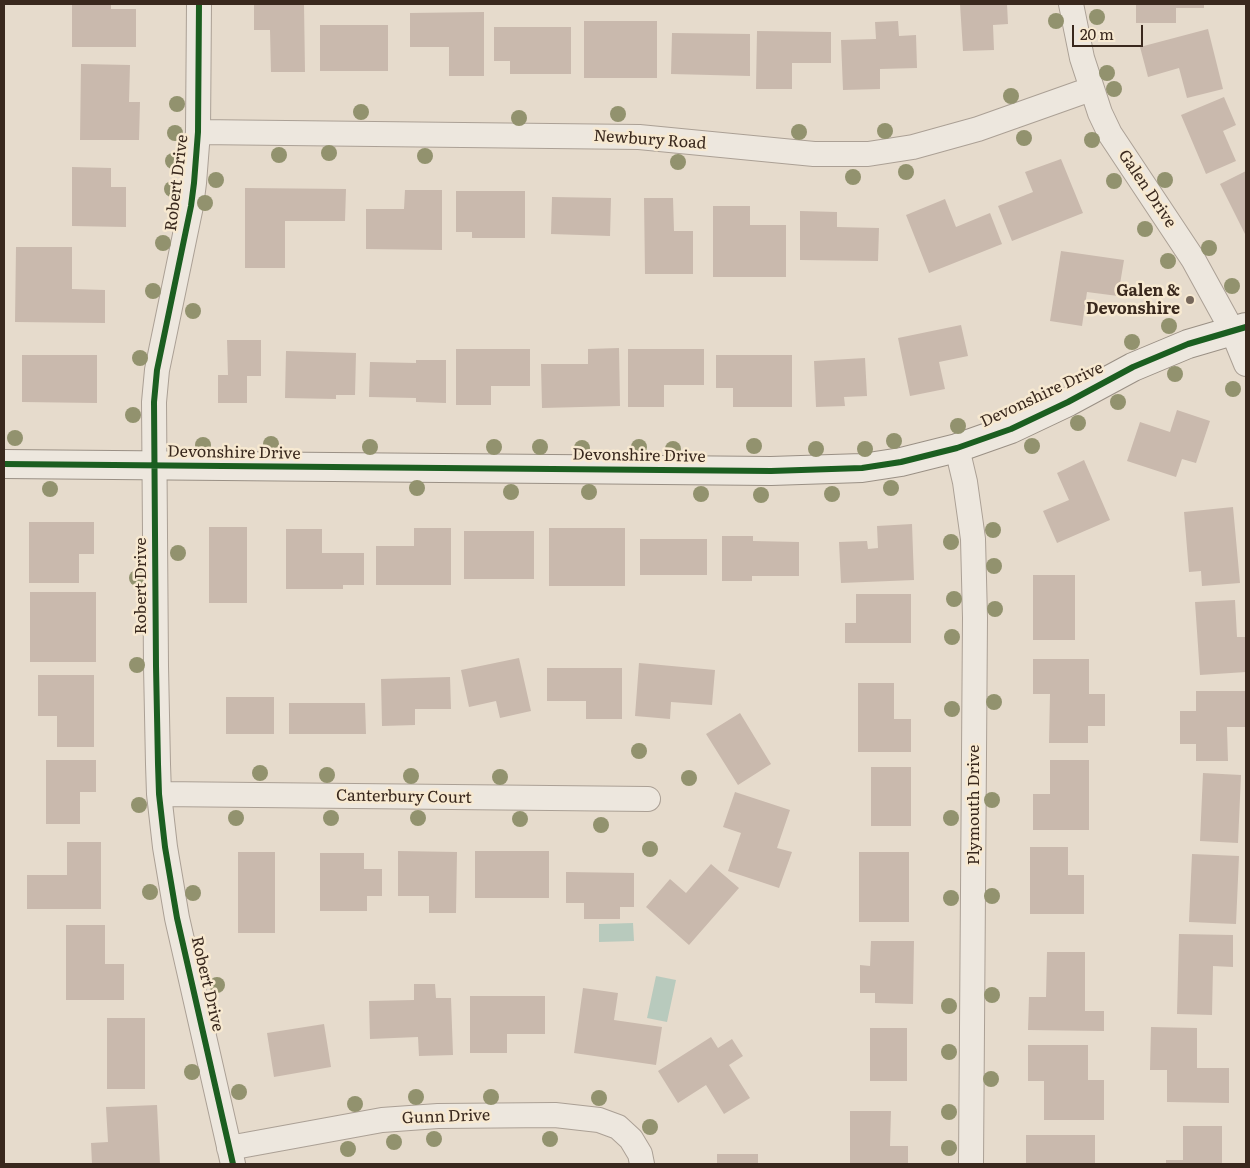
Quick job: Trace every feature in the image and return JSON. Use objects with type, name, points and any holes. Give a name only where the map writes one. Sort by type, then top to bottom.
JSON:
[{"type":"street","name":"Robert Drive","points":[[199,4],[198,132],[191,206],[157,370],[153,416],[159,794],[165,847],[177,918],[231,1156]]},
{"type":"street","name":"Galen Drive","points":[[1071,4],[1074,24],[1091,89],[1100,114],[1110,134],[1239,329],[1246,364]]},
{"type":"street","name":"Newbury Road","points":[[198,132],[640,137],[814,154],[868,154],[913,148],[978,129],[1091,89]]},
{"type":"street","name":"Devonshire Drive","points":[[4,464],[771,471],[862,468],[901,462],[957,448],[1011,429],[1068,402],[1133,367],[1188,344],[1239,329]]},
{"type":"street","name":"Plymouth Drive","points":[[957,448],[965,482],[973,540],[975,618],[971,1164]]},
{"type":"street","name":"Canterbury Court","points":[[159,794],[648,799]]},
{"type":"street","name":"Gunn Drive","points":[[231,1156],[382,1120],[438,1116],[555,1115],[599,1120],[618,1127],[631,1139],[640,1154],[642,1164]]},
{"type":"shaded area","points":[[633,923],[634,941],[599,942],[599,924]]},
{"type":"shaded area","points":[[656,976],[676,980],[667,1022],[647,1018]]},
{"type":"building","points":[[72,4],[111,4],[111,9],[136,9],[136,47],[72,47]]},
{"type":"building","points":[[254,4],[304,4],[305,72],[271,72],[270,30],[254,30]]},
{"type":"building","points":[[960,4],[1007,4],[1008,24],[993,25],[994,50],[963,51]]},
{"type":"building","points":[[1136,4],[1204,4],[1204,8],[1176,8],[1176,23],[1136,23]]},
{"type":"building","points":[[484,12],[484,76],[449,76],[449,47],[410,47],[410,13]]},
{"type":"building","points":[[584,21],[657,21],[657,78],[584,78]]},
{"type":"building","points":[[898,21],[899,36],[916,35],[917,68],[880,69],[880,89],[843,90],[841,40],[876,39],[875,22]]},
{"type":"building","points":[[320,25],[388,25],[388,71],[320,71]]},
{"type":"building","points":[[494,27],[571,27],[571,74],[510,74],[510,61],[494,61]]},
{"type":"building","points":[[1208,29],[1223,89],[1187,98],[1179,68],[1148,77],[1140,47]]},
{"type":"building","points":[[757,31],[831,32],[831,63],[792,63],[792,89],[756,89]]},
{"type":"building","points":[[672,33],[750,34],[750,76],[671,74]]},
{"type":"building","points":[[81,64],[130,65],[129,102],[140,102],[139,140],[80,140]]},
{"type":"building","points":[[1224,97],[1236,125],[1223,131],[1236,161],[1206,174],[1181,115]]},
{"type":"building","points":[[1061,159],[1083,213],[1012,241],[998,206],[1033,192],[1025,172]]},
{"type":"building","points":[[72,167],[111,168],[111,187],[126,187],[126,227],[72,226]]},
{"type":"building","points":[[1246,171],[1246,236],[1220,184]]},
{"type":"building","points":[[245,188],[346,189],[345,221],[285,221],[285,268],[245,268]]},
{"type":"building","points":[[405,190],[442,190],[442,250],[366,249],[366,209],[404,209]]},
{"type":"building","points":[[456,191],[525,191],[525,238],[472,238],[472,232],[456,232]]},
{"type":"building","points":[[552,197],[611,198],[610,236],[551,234]]},
{"type":"building","points":[[644,198],[673,198],[674,231],[693,231],[693,274],[645,274]]},
{"type":"building","points":[[945,199],[956,227],[990,213],[1002,244],[929,273],[906,215]]},
{"type":"building","points":[[713,206],[750,206],[750,225],[786,225],[786,277],[713,277]]},
{"type":"building","points":[[800,211],[837,212],[837,227],[879,228],[878,261],[800,260]]},
{"type":"building","points":[[16,247],[72,247],[72,289],[105,290],[105,323],[15,322]]},
{"type":"building","points":[[1061,251],[1124,260],[1118,296],[1087,292],[1082,326],[1050,321]]},
{"type":"building","points":[[961,325],[968,356],[939,362],[945,389],[910,396],[898,338]]},
{"type":"building","points":[[227,340],[261,340],[261,376],[247,376],[247,403],[218,403],[218,375],[228,375]]},
{"type":"building","points":[[619,348],[620,406],[542,408],[541,364],[588,364],[588,349]]},
{"type":"building","points":[[456,349],[530,349],[530,386],[491,386],[491,405],[456,405]]},
{"type":"building","points":[[628,349],[704,349],[704,385],[664,385],[664,407],[628,407]]},
{"type":"building","points":[[286,351],[356,353],[355,395],[336,395],[336,399],[285,398]]},
{"type":"building","points":[[22,355],[97,355],[97,403],[22,402]]},
{"type":"building","points":[[716,355],[792,355],[792,407],[733,407],[733,388],[716,388]]},
{"type":"building","points":[[865,358],[867,396],[844,397],[845,406],[816,407],[814,361]]},
{"type":"building","points":[[416,360],[446,360],[446,403],[416,402],[416,398],[369,397],[370,362],[416,363]]},
{"type":"building","points":[[1177,410],[1210,421],[1196,463],[1182,459],[1176,477],[1127,461],[1140,422],[1170,432]]},
{"type":"building","points":[[1084,460],[1110,520],[1057,543],[1043,511],[1069,500],[1057,473]]},
{"type":"building","points":[[1233,507],[1240,583],[1202,586],[1201,571],[1189,572],[1184,512]]},
{"type":"building","points":[[29,522],[94,522],[94,554],[79,554],[79,583],[29,583]]},
{"type":"building","points":[[912,524],[914,580],[841,583],[839,542],[867,541],[868,549],[878,548],[877,526]]},
{"type":"building","points":[[209,527],[247,527],[247,603],[209,603]]},
{"type":"building","points":[[414,528],[451,528],[451,585],[376,585],[376,546],[414,546]]},
{"type":"building","points":[[549,528],[625,528],[625,586],[549,586]]},
{"type":"building","points":[[286,529],[322,529],[322,553],[364,553],[364,585],[343,585],[343,589],[286,589]]},
{"type":"building","points":[[464,531],[534,531],[534,579],[464,579]]},
{"type":"building","points":[[722,536],[753,536],[753,541],[799,542],[799,576],[752,576],[752,581],[722,581]]},
{"type":"building","points":[[640,539],[707,539],[707,575],[640,575]]},
{"type":"building","points":[[1033,575],[1075,575],[1075,640],[1033,640]]},
{"type":"building","points":[[30,592],[96,592],[96,662],[30,662]]},
{"type":"building","points":[[856,594],[911,594],[911,643],[845,643],[845,623],[856,623]]},
{"type":"building","points":[[1235,600],[1237,637],[1246,637],[1246,672],[1200,675],[1195,602]]},
{"type":"building","points":[[519,658],[531,711],[500,718],[496,701],[469,707],[461,670]]},
{"type":"building","points":[[1033,659],[1089,659],[1089,694],[1105,694],[1105,726],[1088,726],[1088,743],[1049,743],[1050,694],[1033,694]]},
{"type":"building","points":[[639,663],[715,670],[712,705],[671,702],[670,719],[635,716]]},
{"type":"building","points":[[547,668],[622,668],[622,719],[586,719],[586,701],[547,701]]},
{"type":"building","points":[[38,675],[94,675],[94,747],[57,747],[57,716],[38,716]]},
{"type":"building","points":[[450,677],[451,709],[415,709],[415,725],[382,726],[381,679]]},
{"type":"building","points":[[858,683],[894,683],[894,719],[911,719],[911,752],[858,752]]},
{"type":"building","points":[[1196,691],[1246,691],[1246,727],[1227,727],[1228,761],[1196,761],[1196,744],[1180,744],[1180,711],[1196,711]]},
{"type":"building","points":[[226,697],[274,697],[274,734],[226,734]]},
{"type":"building","points":[[289,703],[365,703],[366,734],[289,734]]},
{"type":"building","points":[[740,713],[771,764],[738,785],[706,734]]},
{"type":"building","points":[[46,760],[96,760],[96,792],[80,792],[80,824],[46,824]]},
{"type":"building","points":[[1050,760],[1089,760],[1089,830],[1033,830],[1033,794],[1050,794]]},
{"type":"building","points":[[871,767],[911,767],[911,826],[871,826]]},
{"type":"building","points":[[1203,773],[1241,775],[1238,843],[1200,841]]},
{"type":"building","points":[[735,792],[790,810],[777,848],[792,852],[779,888],[728,871],[741,833],[723,827]]},
{"type":"building","points":[[67,842],[101,842],[101,909],[27,909],[27,875],[67,875]]},
{"type":"building","points":[[1030,847],[1068,847],[1068,875],[1084,875],[1084,914],[1030,914]]},
{"type":"building","points":[[398,851],[457,852],[456,913],[429,913],[429,896],[398,896]]},
{"type":"building","points":[[475,851],[549,851],[549,898],[475,898]]},
{"type":"building","points":[[238,852],[275,852],[275,933],[238,933]]},
{"type":"building","points":[[859,852],[909,852],[909,922],[859,922]]},
{"type":"building","points":[[320,853],[364,853],[364,869],[382,869],[382,896],[367,896],[367,911],[320,911]]},
{"type":"building","points":[[1192,854],[1239,856],[1236,924],[1189,922]]},
{"type":"building","points":[[711,864],[739,888],[689,945],[646,907],[670,879],[686,893]]},
{"type":"building","points":[[566,872],[634,873],[634,907],[620,907],[620,919],[584,919],[584,903],[566,903]]},
{"type":"building","points":[[66,925],[105,925],[105,964],[124,964],[124,1000],[66,1000]]},
{"type":"building","points":[[1179,934],[1233,935],[1233,967],[1213,966],[1212,1015],[1177,1014]]},
{"type":"building","points":[[871,941],[914,941],[913,1004],[875,1003],[875,993],[860,993],[860,965],[870,966]]},
{"type":"building","points":[[1047,952],[1085,952],[1085,1011],[1104,1011],[1104,1031],[1028,1030],[1029,997],[1046,997]]},
{"type":"building","points":[[414,984],[435,984],[436,998],[451,998],[453,1055],[419,1056],[418,1037],[370,1039],[369,1001],[414,1000]]},
{"type":"building","points":[[583,988],[618,993],[614,1020],[662,1027],[656,1065],[574,1053]]},
{"type":"building","points":[[470,996],[545,996],[545,1034],[507,1034],[507,1053],[470,1053]]},
{"type":"building","points":[[107,1018],[145,1018],[145,1089],[107,1089]]},
{"type":"building","points":[[324,1024],[331,1067],[274,1077],[267,1033]]},
{"type":"building","points":[[1151,1027],[1197,1028],[1197,1068],[1229,1068],[1229,1103],[1167,1102],[1167,1070],[1150,1070]]},
{"type":"building","points":[[870,1028],[907,1028],[907,1081],[870,1081]]},
{"type":"building","points":[[711,1037],[718,1048],[732,1039],[743,1056],[729,1065],[750,1098],[724,1114],[706,1085],[678,1103],[658,1071]]},
{"type":"building","points":[[1028,1045],[1088,1045],[1088,1080],[1104,1080],[1104,1120],[1044,1120],[1044,1081],[1028,1081]]},
{"type":"building","points":[[157,1105],[160,1164],[92,1164],[91,1143],[108,1142],[106,1107]]},
{"type":"building","points":[[850,1111],[891,1111],[890,1146],[908,1146],[908,1164],[850,1164]]},
{"type":"building","points":[[1183,1126],[1222,1126],[1222,1164],[1166,1164],[1166,1160],[1183,1160]]},
{"type":"building","points":[[1026,1135],[1095,1135],[1095,1164],[1026,1164]]},
{"type":"building","points":[[717,1154],[758,1154],[758,1164],[717,1164]]},
{"type":"cycle path","points":[[199,4],[198,132],[194,183],[191,206],[157,370],[154,402],[158,764],[159,794],[165,847],[177,918],[233,1164]]},
{"type":"cycle path","points":[[4,464],[771,471],[862,468],[901,462],[957,448],[1011,429],[1068,402],[1133,367],[1188,344],[1246,327]]},
{"type":"place","name":"Galen & Devonshire","points":[[1190,300]]}]
